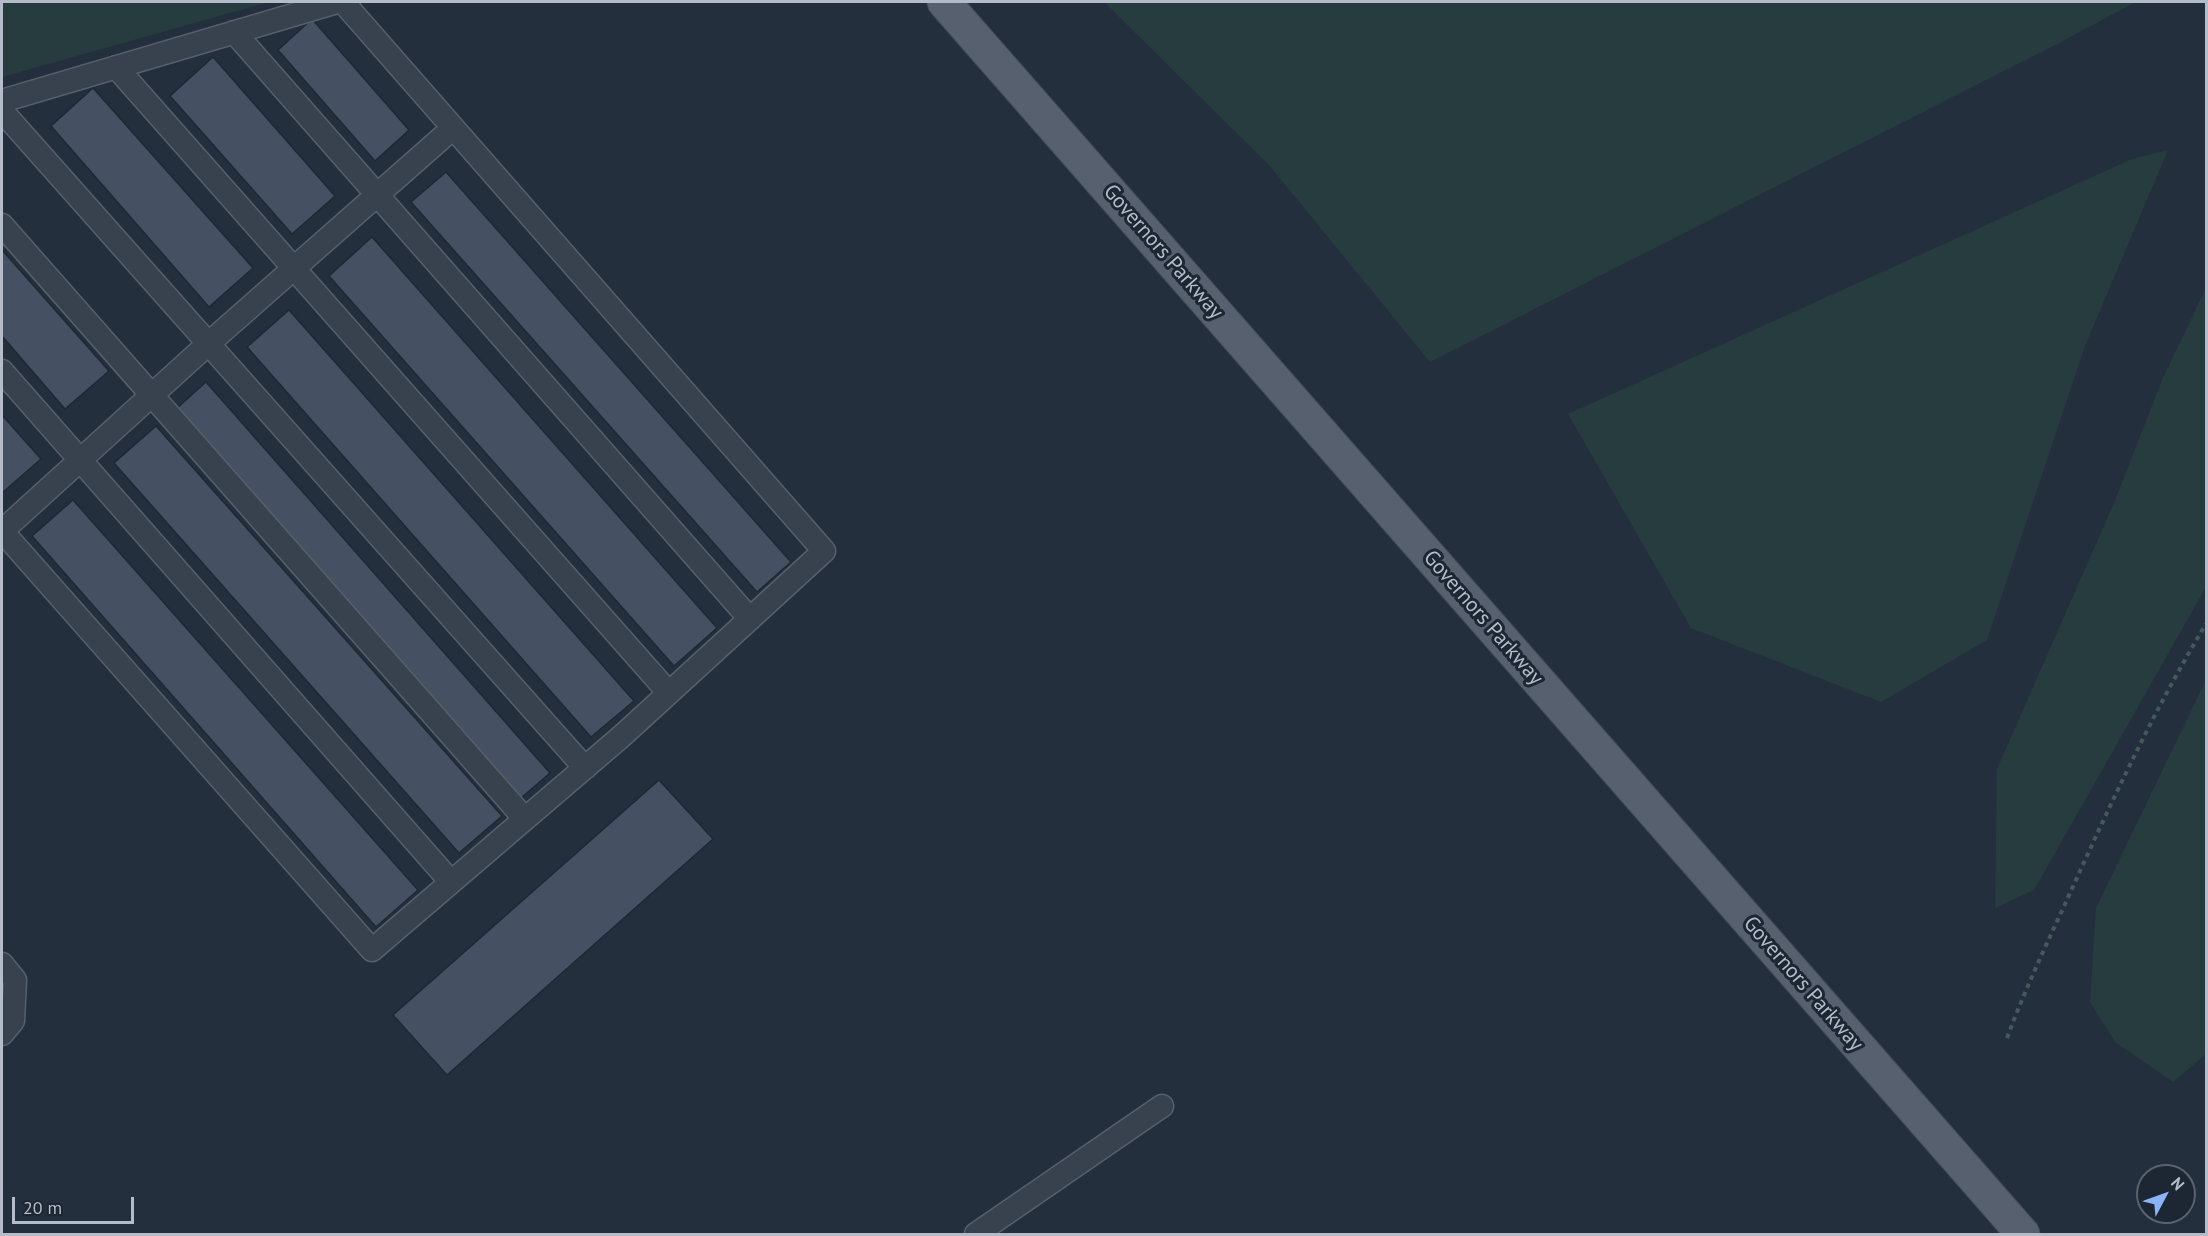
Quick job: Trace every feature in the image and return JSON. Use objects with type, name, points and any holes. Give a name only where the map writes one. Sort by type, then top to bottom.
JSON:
[{"type":"main road","name":"Governors Parkway","points":[[944,2],[2023,1234]]},
{"type":"lane","points":[[2,101],[337,2]]},
{"type":"lane","points":[[343,2],[824,551],[585,768],[372,950],[2,531],[208,344],[453,128]]},
{"type":"lane","points":[[234,32],[750,619]]},
{"type":"lane","points":[[116,67],[669,693]]},
{"type":"lane","points":[[2,111],[585,768]]},
{"type":"lane","points":[[2,225],[525,819]]},
{"type":"lane","points":[[2,371],[451,882]]},
{"type":"lane","points":[[2,964],[15,980],[13,1021],[2,1034]]},
{"type":"lane","points":[[976,1234],[1162,1106]]},
{"type":"path","points":[[2007,1038],[2023,995],[2113,800],[2206,624]]},
{"type":"green space","points":[[2,2],[269,2],[2,77]]},
{"type":"green space","points":[[1104,2],[2136,2],[1430,362],[1269,165]]},
{"type":"green space","points":[[2168,150],[2085,346],[1987,640],[1881,702],[1691,628],[1568,414],[2132,159]]},
{"type":"green space","points":[[2206,288],[2206,587],[2034,890],[1995,908],[1997,769],[2114,503],[2162,380]]},
{"type":"green space","points":[[2206,680],[2206,1054],[2173,1082],[2115,1042],[2090,1002],[2096,908]]},
{"type":"building","points":[[312,19],[409,130],[375,161],[278,50]]},
{"type":"building","points":[[213,57],[335,196],[292,234],[170,96]]},
{"type":"building","points":[[93,88],[253,268],[209,307],[51,126]]},
{"type":"building","points":[[446,172],[791,562],[757,592],[411,202]]},
{"type":"building","points":[[372,237],[717,628],[674,666],[329,276]]},
{"type":"building","points":[[2,250],[109,371],[65,409],[2,336]]},
{"type":"building","points":[[289,310],[634,701],[591,737],[247,347]]},
{"type":"building","points":[[206,382],[550,773],[521,798],[176,409]]},
{"type":"building","points":[[2,415],[41,459],[2,493]]},
{"type":"building","points":[[156,426],[502,816],[459,853],[114,463]]},
{"type":"building","points":[[73,500],[418,890],[376,927],[32,536]]},
{"type":"building","points":[[659,780],[713,839],[447,1075],[393,1015]]}]
